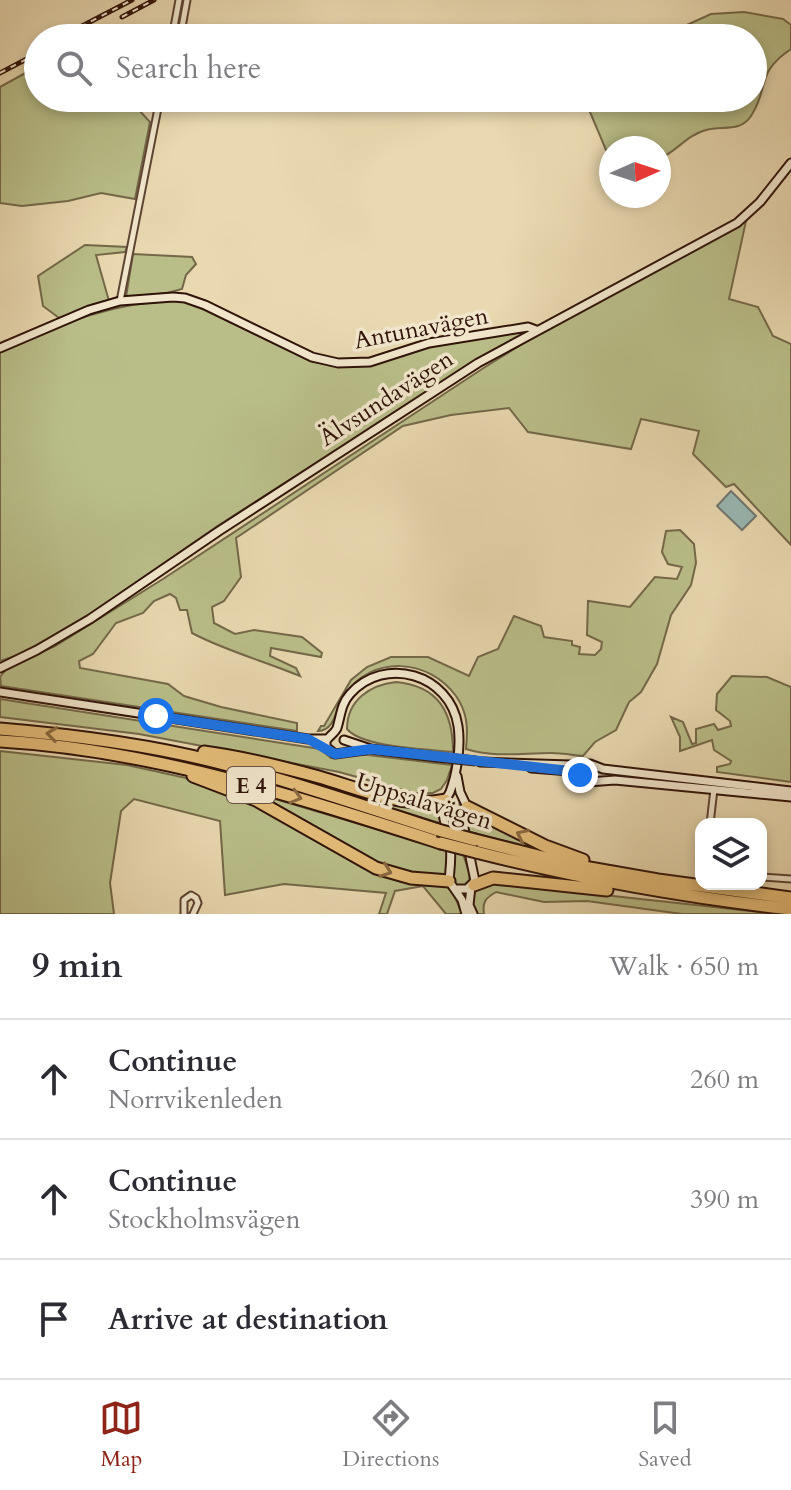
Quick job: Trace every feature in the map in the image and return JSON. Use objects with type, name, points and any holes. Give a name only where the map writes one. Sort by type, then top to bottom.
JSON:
[{"type":"highway","name":"Uppsalavägen","points":[[0,729],[104,741],[214,761],[438,830],[476,846],[577,877],[712,901],[791,909]]},
{"type":"highway","name":"Uppsalavägen","points":[[0,741],[134,757],[209,773],[302,799],[441,843],[476,846],[578,866],[695,884]]},
{"type":"highway","points":[[104,741],[217,754],[424,803],[446,798]]},
{"type":"highway","points":[[56,747],[196,777],[256,800],[376,868],[452,885]]},
{"type":"highway","points":[[466,805],[545,846],[580,859],[695,883]]},
{"type":"highway","points":[[472,886],[484,880],[505,879],[712,901]]},
{"type":"highway","name":"Uppsalavägen","points":[[737,890],[791,898]]},
{"type":"street","points":[[175,24],[179,0]]},
{"type":"street","points":[[183,24],[187,0]]},
{"type":"street","points":[[120,301],[157,112]]},
{"type":"street","name":"Älvsundavägen","points":[[0,668],[90,619],[465,371],[737,223],[760,202],[791,163]]},
{"type":"street","name":"Antunavägen","points":[[0,348],[65,319],[120,301],[185,298],[213,308],[312,357],[338,363],[370,362],[450,339],[528,327],[536,330]]},
{"type":"street","points":[[326,748],[351,693],[370,680],[396,673],[424,678],[446,697],[458,727],[456,766],[460,792],[466,805],[464,828],[474,876],[469,905],[473,914]]},
{"type":"street","points":[[0,692],[308,739],[330,736],[371,749]]},
{"type":"street","points":[[339,716],[345,747],[341,752]]},
{"type":"street","points":[[308,739],[331,753],[371,749],[570,771],[586,781],[791,791]]},
{"type":"street","points":[[478,761],[590,764],[791,797]]},
{"type":"street","points":[[580,775],[583,765]]},
{"type":"street","points":[[456,766],[443,814],[452,855],[452,885],[466,914]]},
{"type":"street","points":[[594,780],[598,774],[596,767]]},
{"type":"street","points":[[711,818],[715,785]]},
{"type":"street","points":[[446,798],[459,797],[466,805]]},
{"type":"street","points":[[767,877],[791,879]]},
{"type":"street","points":[[452,885],[472,886]]},
{"type":"street","points":[[184,914],[184,900],[191,895],[198,903],[193,914]]},
{"type":"green space","points":[[744,12],[783,19],[791,25],[791,49],[772,66],[767,76],[767,24],[689,24],[711,14]]},
{"type":"green space","points":[[24,74],[24,112],[141,112],[150,122],[135,199],[101,193],[68,201],[22,206],[0,203],[0,87]]},
{"type":"green space","points":[[590,112],[753,112],[742,125],[699,132],[671,152],[671,136],[600,136]]},
{"type":"green space","points":[[746,221],[729,299],[758,307],[773,336],[791,344],[791,545],[734,484],[726,487],[693,454],[699,431],[641,419],[631,449],[528,432],[509,408],[451,415],[403,426],[236,538],[241,577],[224,601],[212,607],[214,623],[235,634],[254,630],[302,637],[322,653],[321,657],[271,648],[270,656],[296,668],[300,676],[192,633],[187,610],[180,610],[176,598],[170,594],[154,601],[143,613],[116,623],[93,654],[79,661],[80,668],[168,684],[184,696],[297,723],[297,731],[1,686],[0,677],[8,667],[55,646],[163,579],[482,369],[532,338]]},
{"type":"green space","points":[[85,245],[127,247],[125,252],[96,255],[109,301],[59,318],[43,306],[38,276]]},
{"type":"green space","points":[[133,254],[192,257],[196,264],[186,275],[182,289],[126,297]]},
{"type":"green space","points":[[184,300],[313,362],[337,365],[362,366],[429,345],[526,333],[478,360],[219,525],[66,631],[24,653],[0,661],[0,352],[111,309]]},
{"type":"green space","points":[[680,530],[694,544],[696,563],[691,585],[671,615],[657,664],[641,692],[629,702],[616,730],[595,742],[583,756],[498,754],[466,749],[466,721],[456,696],[431,674],[400,666],[385,667],[357,681],[345,694],[329,726],[318,731],[351,680],[367,667],[391,657],[428,657],[469,676],[478,657],[498,649],[514,616],[541,626],[544,637],[572,641],[572,645],[580,647],[579,654],[595,655],[601,649],[602,642],[587,635],[588,601],[630,607],[655,577],[677,579],[682,567],[668,564],[662,552],[666,531]]},
{"type":"green space","points":[[732,676],[767,677],[791,687],[791,782],[717,772],[717,767],[731,761],[714,750],[712,740],[680,751],[680,737],[671,717],[683,722],[692,744],[696,743],[696,729],[714,724],[718,730],[731,726],[730,721],[716,710],[717,694]]},
{"type":"green space","points":[[396,682],[423,689],[441,704],[450,725],[453,752],[381,744],[347,729],[351,710],[362,696],[377,687]]},
{"type":"green space","points":[[0,699],[320,749],[331,758],[351,753],[452,765],[441,789],[433,793],[414,793],[339,772],[139,734],[0,717]]},
{"type":"green space","points":[[0,751],[127,765],[186,778],[261,808],[361,865],[445,885],[453,892],[462,914],[446,914],[423,886],[395,891],[387,914],[379,914],[386,893],[284,884],[225,895],[220,821],[134,799],[121,811],[110,883],[114,914],[0,914]]},
{"type":"green space","points":[[232,760],[439,803],[443,824]]},
{"type":"green space","points":[[225,784],[450,851],[446,877],[413,875],[384,867]]},
{"type":"green space","points":[[450,801],[457,801],[463,808],[459,824],[463,854],[470,875],[464,886],[457,885],[452,879],[454,843],[446,809]]},
{"type":"green space","points":[[470,815],[556,855],[467,831]]},
{"type":"green space","points":[[485,882],[778,914],[682,914],[587,901],[544,902],[496,892],[486,900],[484,914],[476,914],[473,895],[476,888]]},
{"type":"water","points":[[731,491],[756,516],[742,530],[717,506]]},
{"type":"railway","points":[[86,24],[132,0]]},
{"type":"railway","points":[[122,17],[154,0]]},
{"type":"railway","points":[[0,73],[24,60]]},
{"type":"route","points":[[156,716],[308,739],[335,754],[371,749],[570,771],[580,775]]}]
